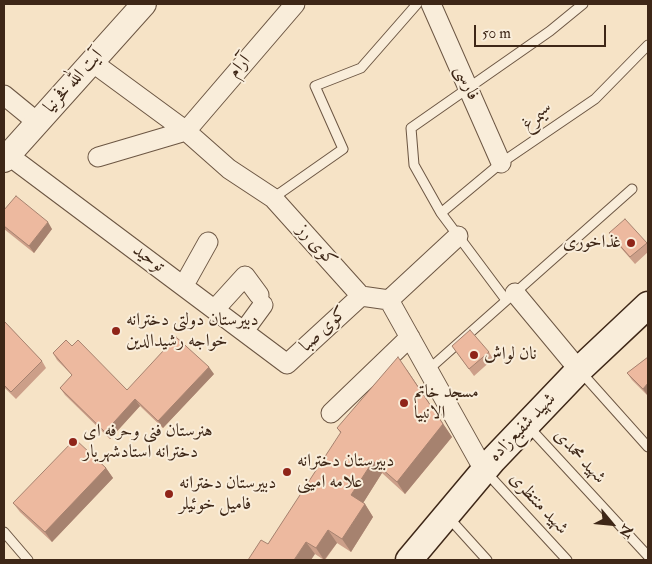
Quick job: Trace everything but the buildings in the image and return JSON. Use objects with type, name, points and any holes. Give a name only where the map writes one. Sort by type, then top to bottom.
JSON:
[{"type":"main road","name":"شهید شفیع‌زاده","points":[[409,560],[484,470],[526,424],[579,370],[648,305]]},
{"type":"street","name":"آیت الله فخرنیا","points":[[6,158],[144,4]]},
{"type":"street","name":"آرام","points":[[186,131],[295,4]]},
{"type":"street","name":"فارسی","points":[[431,4],[501,163]]},
{"type":"street","name":"کوی رز","points":[[92,62],[186,131],[229,170],[273,198],[361,296]]},
{"type":"street","points":[[4,95],[37,122]]},
{"type":"street","points":[[98,157],[186,131]]},
{"type":"street","name":"توحید","points":[[6,158],[184,285],[287,364]]},
{"type":"street","points":[[389,300],[458,236]]},
{"type":"street","points":[[184,285],[208,242]]},
{"type":"street","points":[[215,309],[245,276],[261,300],[244,331]]},
{"type":"street","points":[[361,296],[389,300]]},
{"type":"street","name":"کوی صبا","points":[[287,364],[361,296]]},
{"type":"street","points":[[510,296],[579,370]]},
{"type":"street","points":[[389,300],[484,470]]},
{"type":"street","points":[[331,413],[410,337]]},
{"type":"lane","points":[[273,198],[343,149],[314,86],[361,68],[417,4]]},
{"type":"lane","points":[[510,296],[458,236],[441,213],[414,165],[411,128],[550,31],[582,4]]},
{"type":"lane","name":"سیمرغ","points":[[441,213],[501,163],[595,99],[648,45]]},
{"type":"lane","points":[[428,370],[632,189]]},
{"type":"lane","points":[[579,370],[648,447]]},
{"type":"lane","name":"شهید محمدی","points":[[526,424],[648,556]]},
{"type":"lane","name":"شهید منتظری","points":[[484,470],[567,560]]},
{"type":"lane","points":[[447,515],[487,560]]},
{"type":"lane","points":[[4,532],[28,560]]},
{"type":"place","name":"غذاخوری","points":[[631,243]]},
{"type":"place","name":"دبیرستان دولتی دخترانه خواجه رشیدالدین","points":[[116,331]]},
{"type":"place","name":"نان لواش","points":[[474,355]]},
{"type":"place","name":"مسجد خاتم الانبیا","points":[[404,403]]},
{"type":"place","name":"هنرستان فنی وحرفه ای دخترانه استادشهریار","points":[[73,442]]},
{"type":"place","name":"دبیرستان دخترانه علامه امینی","points":[[287,472]]},
{"type":"place","name":"دبیرستان دخترانه فامیل خوئیلر","points":[[169,494]]}]
